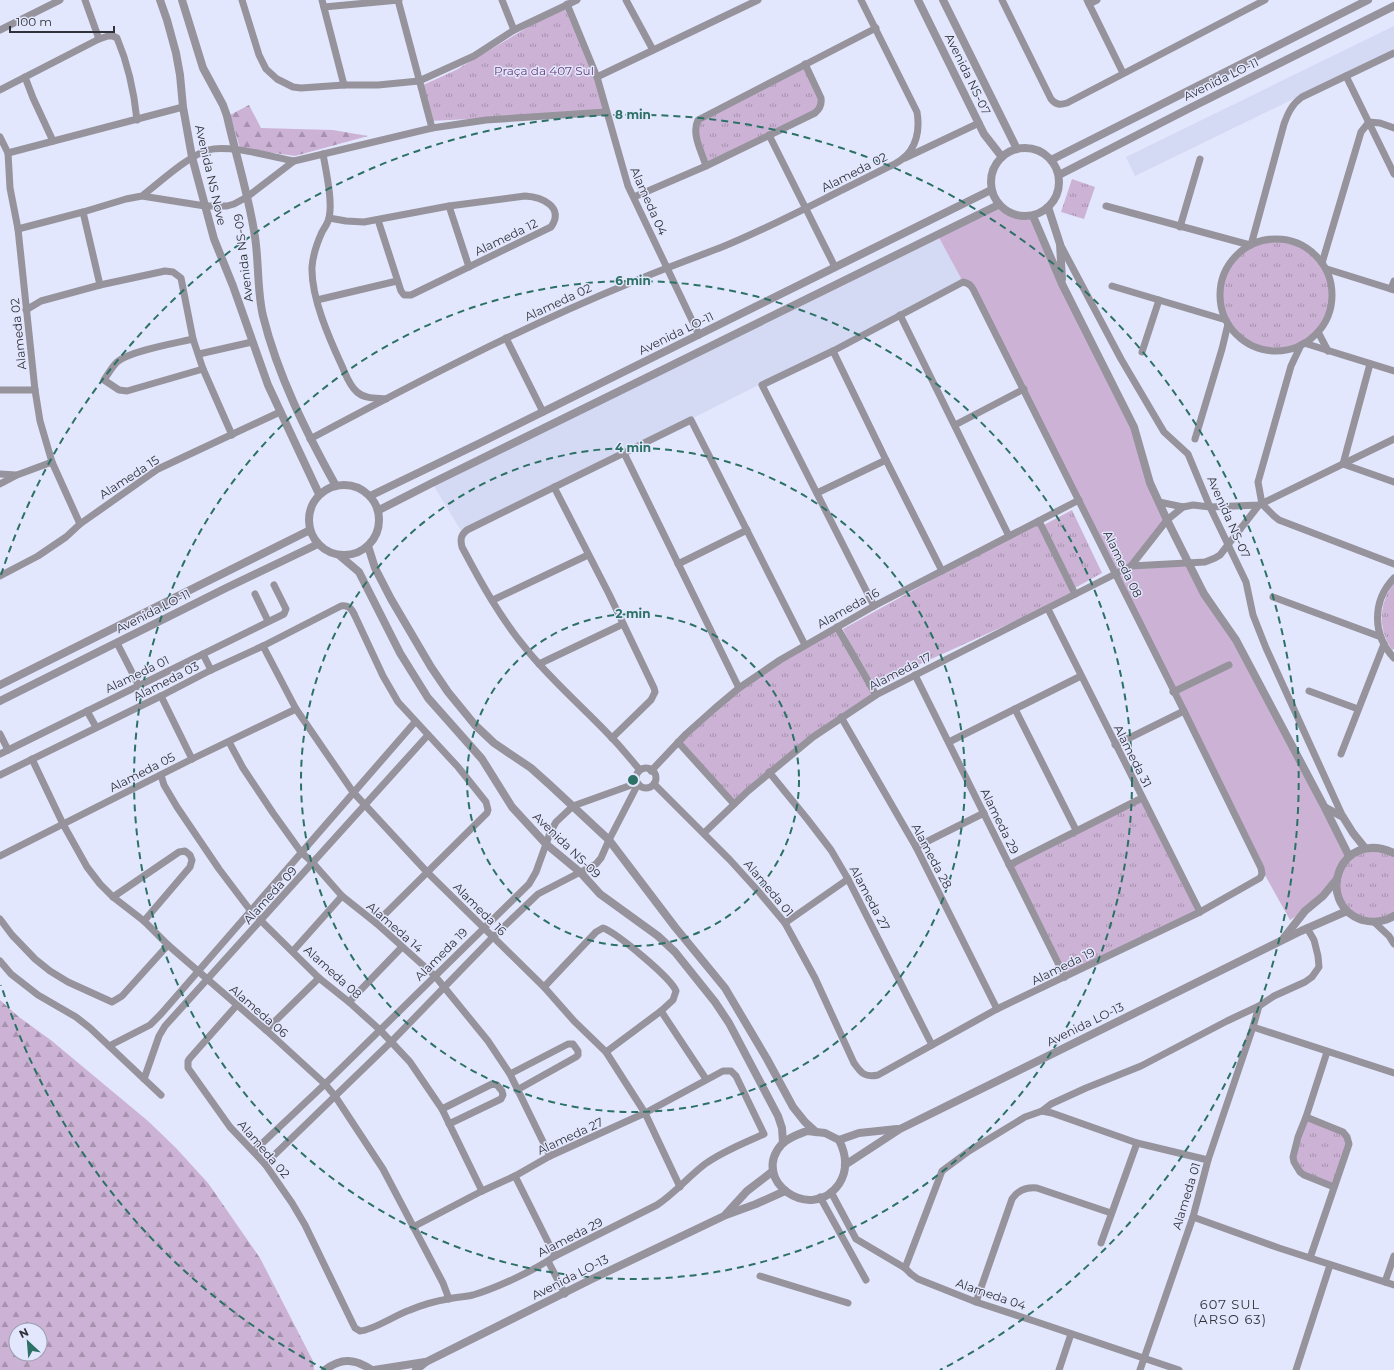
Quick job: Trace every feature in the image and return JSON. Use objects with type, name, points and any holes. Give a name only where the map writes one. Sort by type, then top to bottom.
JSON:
[{"type":"street","points":[[0,30],[60,0]]},
{"type":"street","points":[[84,0],[99,39]]},
{"type":"street","name":"Avenida NS Nove","points":[[160,0],[176,53],[180,74],[183,107],[192,157],[214,239],[233,286],[268,385],[319,494]]},
{"type":"street","name":"Avenida NS-09","points":[[182,0],[205,73],[227,116],[247,196],[256,241],[261,305],[271,343],[284,378],[310,438],[336,486]]},
{"type":"street","points":[[242,0],[262,62],[273,77],[297,88],[344,85],[378,85],[419,81],[474,56],[514,30],[578,0]]},
{"type":"street","points":[[322,0],[344,85]]},
{"type":"street","points":[[324,7],[398,0],[432,128]]},
{"type":"street","points":[[502,0],[514,30]]},
{"type":"street","points":[[626,0],[653,50]]},
{"type":"street","points":[[597,77],[758,0]]},
{"type":"street","name":"Alameda 02","points":[[323,154],[330,194],[329,218],[317,242],[313,257],[312,278],[317,300],[332,344],[350,384],[363,396],[370,398],[386,398],[506,338],[598,296],[667,267],[688,261],[724,246],[806,209],[902,160],[914,143],[918,134],[919,122],[917,112],[861,0]]},
{"type":"street","name":"Avenida NS-07","points":[[918,0],[984,134],[1002,157]]},
{"type":"street","name":"Avenida NS-07","points":[[943,0],[1017,149]]},
{"type":"street","points":[[1002,0],[1051,99],[1056,104],[1067,103],[1265,0]]},
{"type":"street","points":[[1097,0],[1088,2],[1123,73]]},
{"type":"street","name":"Avenida LO-11","points":[[1051,160],[1368,0]]},
{"type":"street","name":"Alameda 04","points":[[567,4],[597,77],[628,186],[699,334]]},
{"type":"street","name":"Avenida LO-11","points":[[1059,175],[1394,6]]},
{"type":"street","points":[[706,166],[696,135],[695,129],[698,120],[876,28]]},
{"type":"street","points":[[0,90],[99,39],[113,36],[117,38],[130,75],[137,120]]},
{"type":"street","points":[[1250,245],[1258,223],[1284,124],[1290,109],[1296,101],[1394,53]]},
{"type":"street","points":[[634,197],[706,166],[815,113],[822,103],[821,98],[805,64]]},
{"type":"street","points":[[1346,76],[1394,174]]},
{"type":"street","points":[[25,77],[53,141]]},
{"type":"street","points":[[8,153],[183,107]]},
{"type":"street","points":[[18,229],[126,199],[142,196],[205,206],[228,206],[247,196],[294,161],[366,143],[432,128],[486,120],[606,112]]},
{"type":"street","points":[[1369,122],[1380,123],[1394,128]]},
{"type":"street","points":[[1325,266],[1327,246],[1361,132],[1369,122]]},
{"type":"street","points":[[902,160],[979,123]]},
{"type":"street","points":[[769,135],[835,267]]},
{"type":"street","name":"Alameda 02","points":[[0,137],[8,153],[10,188],[18,229],[35,390],[40,421],[52,462],[80,524]]},
{"type":"street","points":[[1026,148],[1036,150],[1044,154],[1051,160],[1059,175],[1059,187],[1055,198],[1048,207],[1033,216],[1020,216],[1008,212],[998,204],[991,190],[990,178],[994,166],[1002,157],[1017,149],[1026,148]]},
{"type":"street","points":[[142,196],[192,157],[207,150],[235,150],[294,161]]},
{"type":"street","points":[[1180,227],[1200,159]]},
{"type":"street","name":"Avenida LO-11","points":[[370,496],[991,190]]},
{"type":"street","name":"Alameda 12","points":[[329,218],[356,222],[378,220],[449,206],[525,196],[543,199],[553,208],[555,216],[554,223],[551,227],[410,295],[404,295],[400,291],[378,220]]},
{"type":"street","points":[[379,510],[998,204]]},
{"type":"street","points":[[449,206],[469,267]]},
{"type":"street","points":[[1106,206],[1226,240],[1250,245]]},
{"type":"street","name":"Avenida NS-07","points":[[1048,207],[1060,244],[1121,359],[1164,432],[1188,454],[1210,507],[1246,582],[1253,615],[1266,648],[1343,818],[1352,833],[1365,848]]},
{"type":"street","points":[[83,212],[100,284]]},
{"type":"street","name":"Avenida NS-07","points":[[1033,216],[1062,284],[1134,426],[1150,484],[1167,520],[1204,594],[1236,640],[1349,856]]},
{"type":"street","points":[[1258,223],[1265,240]]},
{"type":"street","points":[[1279,239],[1293,241],[1305,247],[1316,255],[1325,266],[1331,282],[1333,295],[1331,309],[1326,321],[1318,332],[1303,344],[1287,350],[1268,350],[1250,345],[1235,334],[1227,322],[1221,306],[1221,284],[1224,273],[1230,263],[1237,254],[1250,245],[1265,240],[1279,239]]},
{"type":"street","points":[[1226,240],[1237,254]]},
{"type":"street","name":"Avenida NS-07","points":[[1060,244],[1062,284]]},
{"type":"street","points":[[1316,255],[1327,246]]},
{"type":"street","points":[[1325,266],[1346,275],[1393,290],[1394,281]]},
{"type":"street","points":[[26,310],[41,301],[100,284],[169,271],[178,275],[183,284],[193,339],[203,369],[232,435]]},
{"type":"street","points":[[1331,282],[1346,275]]},
{"type":"street","points":[[317,300],[397,281]]},
{"type":"street","name":"Alameda 08","points":[[900,315],[963,282],[969,284],[974,289],[1257,861]]},
{"type":"street","points":[[1112,286],[1227,322]]},
{"type":"street","points":[[1142,352],[1159,300]]},
{"type":"street","points":[[1202,313],[1210,312],[1221,306]]},
{"type":"street","points":[[874,606],[762,385],[833,351],[900,315],[1009,536]]},
{"type":"street","points":[[1195,439],[1222,349],[1227,322]]},
{"type":"street","points":[[1318,332],[1328,351]]},
{"type":"street","points":[[1222,349],[1228,340],[1235,334]]},
{"type":"street","points":[[506,338],[543,412]]},
{"type":"street","points":[[193,339],[123,358],[116,363],[104,380],[119,390],[127,391],[203,369]]},
{"type":"street","points":[[198,354],[252,342]]},
{"type":"street","points":[[1261,505],[1258,482],[1291,366],[1303,344]]},
{"type":"street","points":[[1303,344],[1394,371]]},
{"type":"street","points":[[1287,350],[1291,366]]},
{"type":"street","points":[[833,351],[942,571]]},
{"type":"street","points":[[1343,464],[1370,364]]},
{"type":"street","points":[[955,425],[1024,389]]},
{"type":"street","points":[[0,390],[35,390]]},
{"type":"street","points":[[310,438],[386,398]]},
{"type":"street","name":"Alameda 15","points":[[0,576],[38,556],[66,537],[80,524],[158,469],[280,412]]},
{"type":"street","points":[[640,770],[612,738],[578,706],[539,664],[511,629],[480,580],[462,547],[460,542],[461,537],[467,530],[691,420],[805,645]]},
{"type":"street","points":[[1131,566],[1205,562],[1215,558],[1220,555],[1261,505],[1394,439]]},
{"type":"street","points":[[624,453],[739,688]]},
{"type":"street","points":[[817,493],[886,460]]},
{"type":"street","points":[[0,484],[17,475],[52,462]]},
{"type":"street","points":[[1343,464],[1394,482]]},
{"type":"street","points":[[0,474],[17,475]]},
{"type":"street","points":[[349,485],[360,488],[376,502],[379,510],[379,530],[375,538],[368,546],[358,553],[351,555],[339,555],[328,552],[318,544],[310,530],[309,520],[311,509],[319,494],[336,486],[349,485]]},
{"type":"street","points":[[554,487],[623,624],[655,692],[651,700],[612,738]]},
{"type":"street","name":"Alameda 16","points":[[652,771],[678,742],[739,688],[780,660],[874,606],[1079,500]]},
{"type":"street","points":[[1159,502],[1183,507],[1193,505],[1210,507],[1261,505],[1279,520],[1393,565]]},
{"type":"street","points":[[1131,566],[1167,520],[1183,507]]},
{"type":"street","points":[[1039,521],[1075,594]]},
{"type":"street","name":"Avenida LO-11","points":[[0,685],[310,530]]},
{"type":"street","points":[[678,564],[747,530]]},
{"type":"street","name":"Avenida LO-11","points":[[0,701],[226,588],[318,544]]},
{"type":"street","points":[[368,546],[375,568],[391,599],[431,667],[448,692],[475,725],[494,743],[530,768],[609,840],[675,927],[725,988],[767,1059],[792,1107],[816,1132]]},
{"type":"street","name":"Avenida NS-09","points":[[339,555],[359,572],[400,653],[428,698],[482,759],[512,807],[546,844],[581,873],[600,894],[658,936],[675,952],[715,1002],[730,1023],[778,1116],[782,1128],[783,1143]]},
{"type":"street","points":[[493,600],[588,555]]},
{"type":"street","name":"Alameda 17","points":[[704,833],[769,772],[813,737],[876,695],[1131,566]]},
{"type":"street","points":[[1392,656],[1382,641],[1378,627],[1378,613],[1385,590],[1394,578]]},
{"type":"street","name":"Alameda 01","points":[[0,754],[284,614],[286,609],[274,585]]},
{"type":"street","points":[[255,594],[268,621]]},
{"type":"street","points":[[1273,597],[1363,631],[1382,641]]},
{"type":"street","name":"Alameda 03","points":[[0,775],[263,646],[341,606],[348,607],[352,610],[391,692],[415,722]]},
{"type":"street","name":"Alameda 31","points":[[1048,609],[1200,912]]},
{"type":"street","points":[[539,664],[623,624]]},
{"type":"street","points":[[837,627],[876,695]]},
{"type":"street","points":[[1363,631],[1378,627]]},
{"type":"street","points":[[1341,754],[1377,661],[1382,641]]},
{"type":"street","points":[[118,643],[139,686]]},
{"type":"street","name":"Alameda 16","points":[[263,646],[296,709],[353,792],[427,872],[544,987],[574,1021],[606,1052],[645,1113],[680,1187]]},
{"type":"street","points":[[203,654],[212,670]]},
{"type":"street","points":[[1377,661],[1385,655],[1392,656]]},
{"type":"street","points":[[1174,692],[1229,665]]},
{"type":"street","name":"Alameda 29","points":[[915,675],[1065,977]]},
{"type":"street","points":[[949,742],[1081,676]]},
{"type":"street","points":[[1309,691],[1358,709]]},
{"type":"street","points":[[161,696],[192,759]]},
{"type":"street","name":"Alameda 05","points":[[0,856],[192,759],[296,709]]},
{"type":"street","points":[[1015,709],[1076,830]]},
{"type":"street","points":[[87,711],[96,727]]},
{"type":"street","points":[[1115,745],[1184,711]]},
{"type":"street","name":"Alameda 28","points":[[841,717],[916,847],[997,1009]]},
{"type":"street","points":[[376,923],[487,813],[487,806],[482,798],[458,767],[415,722]]},
{"type":"street","name":"Alameda 09","points":[[109,1046],[150,1025],[161,1014],[415,722]]},
{"type":"street","points":[[0,734],[8,750]]},
{"type":"street","name":"Alameda 09","points":[[144,1079],[162,1031],[428,735]]},
{"type":"street","name":"Alameda 14","points":[[229,742],[243,768],[273,814],[301,852],[313,863],[342,896],[376,923],[435,976],[488,1041],[510,1074],[550,1156]]},
{"type":"street","points":[[678,742],[734,804]]},
{"type":"street","name":"Alameda 06","points":[[32,759],[63,824],[93,876],[113,897],[144,921],[168,945],[266,1030],[336,1096],[382,1169],[449,1299]]},
{"type":"street","points":[[644,769],[652,771],[655,777],[654,784],[646,788],[637,783],[636,776],[640,770],[644,769]]},
{"type":"street","name":"Alameda 27","points":[[769,772],[826,844],[848,879],[932,1046]]},
{"type":"street","name":"Alameda 08","points":[[161,775],[167,792],[219,869],[250,910],[319,978],[350,1002],[392,1041],[410,1062],[442,1109],[482,1190]]},
{"type":"street","name":"Alameda 19","points":[[254,1151],[325,1084],[529,884],[536,872],[556,822],[573,806],[637,783]]},
{"type":"street","name":"Alameda 19","points":[[265,1164],[392,1041],[444,986],[538,894],[596,864],[601,858],[637,783]]},
{"type":"street","name":"Alameda 01","points":[[654,784],[704,833],[759,892],[785,923],[814,978],[859,1071]]},
{"type":"street","points":[[1009,865],[1142,798]]},
{"type":"street","name":"Avenida NS-07","points":[[1325,808],[1343,818]]},
{"type":"street","points":[[916,847],[984,813]]},
{"type":"street","points":[[1394,853],[1385,848],[1365,848],[1349,856],[1339,870],[1337,879],[1340,902],[1347,911],[1358,918],[1374,922],[1382,921],[1394,916]]},
{"type":"street","points":[[113,897],[179,852],[185,851],[192,858],[190,867],[144,921]]},
{"type":"street","name":"Alameda 19","points":[[859,1071],[868,1076],[878,1074],[932,1046],[997,1009],[1200,912],[1260,878],[1262,871],[1257,861]]},
{"type":"street","points":[[785,923],[848,879]]},
{"type":"street","name":"Avenida LO-13","points":[[1281,941],[1305,911],[1323,896],[1337,879]]},
{"type":"street","points":[[293,951],[342,896]]},
{"type":"street","name":"Avenida LO-13","points":[[845,1165],[900,1129],[1281,941],[1347,911]]},
{"type":"street","points":[[0,919],[12,936],[50,972],[112,1002],[122,996],[168,945]]},
{"type":"street","points":[[1374,922],[1391,937],[1394,944]]},
{"type":"street","points":[[544,987],[596,932],[603,928],[632,948],[671,983],[676,991],[673,1000],[661,1011],[606,1052]]},
{"type":"street","points":[[904,1268],[942,1171],[951,1163],[1025,1117],[1042,1111],[1051,1104],[1086,1088],[1141,1066],[1259,1006],[1267,1000],[1305,982],[1312,977],[1319,967],[1317,950],[1308,928]]},
{"type":"street","points":[[350,1002],[402,947]]},
{"type":"street","points":[[0,962],[11,974],[33,991],[76,1017],[90,1028],[161,1095]]},
{"type":"street","points":[[266,1030],[319,978]]},
{"type":"street","name":"Alameda 02","points":[[236,1005],[190,1058],[187,1065],[191,1073],[230,1127],[265,1164],[292,1203],[305,1225],[355,1328],[360,1331],[371,1328]]},
{"type":"street","name":"Alameda 01","points":[[1140,1370],[1193,1217],[1208,1160],[1259,1006]]},
{"type":"street","points":[[661,1011],[706,1080]]},
{"type":"street","points":[[1253,1027],[1394,1073]]},
{"type":"street","points":[[510,1074],[568,1044],[572,1044],[578,1051],[578,1055],[576,1057],[517,1090]]},
{"type":"street","points":[[1327,1052],[1294,1151],[1294,1162],[1297,1169],[1304,1176],[1334,1187]]},
{"type":"street","name":"Alameda 27","points":[[413,1227],[482,1190],[515,1176],[550,1156],[645,1113],[724,1071],[730,1071],[736,1076],[764,1134]]},
{"type":"street","points":[[442,1109],[492,1084],[497,1085],[502,1091],[503,1095],[501,1099],[450,1124]]},
{"type":"street","points":[[1042,1111],[1052,1113],[1137,1143],[1208,1160]]},
{"type":"street","points":[[1306,1117],[1343,1132],[1348,1140],[1347,1150],[1310,1258]]},
{"type":"street","name":"Avenida LO-13","points":[[839,1140],[860,1133],[900,1129]]},
{"type":"street","points":[[807,1131],[825,1133],[839,1140],[844,1153],[845,1165],[842,1177],[831,1192],[820,1198],[808,1200],[790,1195],[785,1191],[778,1182],[774,1170],[775,1157],[783,1143],[790,1138],[807,1131]]},
{"type":"street","name":"Alameda 29","points":[[371,1328],[410,1310],[449,1299],[473,1295],[492,1288],[548,1261],[555,1256],[658,1205],[668,1198],[705,1164],[733,1148],[764,1134]]},
{"type":"street","points":[[1101,1243],[1137,1143]]},
{"type":"street","name":"Avenida LO-13","points":[[726,1215],[747,1190],[774,1170]]},
{"type":"street","points":[[515,1176],[555,1256]]},
{"type":"street","points":[[976,1302],[1011,1202],[1014,1195],[1021,1190],[1037,1188],[1111,1214]]},
{"type":"street","name":"Avenida LO-13","points":[[416,1370],[426,1362],[565,1294],[592,1279],[726,1215],[785,1191]]},
{"type":"street","points":[[831,1192],[856,1239],[845,1244]]},
{"type":"street","points":[[820,1198],[866,1280]]},
{"type":"street","points":[[1193,1217],[1279,1248],[1394,1285]]},
{"type":"street","name":"Alameda 04","points":[[856,1239],[904,1268],[918,1280],[976,1302],[1179,1370]]},
{"type":"street","points":[[1386,1282],[1394,1256]]},
{"type":"street","points":[[548,1261],[565,1294]]},
{"type":"street","points":[[1296,1370],[1330,1265]]},
{"type":"street","points":[[760,1276],[848,1303]]},
{"type":"street","points":[[1059,1370],[1071,1334]]},
{"type":"street","name":"Avenida LO-13","points":[[325,1370],[332,1364],[346,1361],[360,1363],[373,1370],[426,1362]]},
{"type":"shaded area","points":[[1394,26],[1394,50],[1135,176],[1126,157]]},
{"type":"shaded area","points":[[937,234],[963,282],[463,534],[432,483]]},
{"type":"green space","name":"Praça da 407 Sul","points":[[567,4],[606,112],[430,121],[421,86],[456,70]]},
{"type":"green space","points":[[805,64],[821,98],[818,110],[706,166],[695,129],[702,117]]},
{"type":"green space","points":[[249,105],[261,128],[333,130],[368,136],[295,156],[240,148],[230,115]]},
{"type":"green space","points":[[1072,179],[1095,187],[1084,219],[1061,212]]},
{"type":"green space","points":[[998,205],[1020,216],[1033,216],[1123,404],[1167,520],[1131,566],[1189,563],[1238,639],[1349,856],[1337,879],[1305,911],[1290,920],[1257,861],[969,284],[963,282],[937,234]]},
{"type":"green space","points":[[1276,239],[1287,240],[1297,244],[1307,249],[1315,256],[1322,264],[1327,274],[1331,284],[1331,306],[1327,316],[1322,326],[1315,334],[1307,341],[1297,346],[1287,350],[1276,351],[1265,350],[1255,346],[1245,341],[1237,334],[1230,326],[1225,316],[1221,306],[1220,295],[1221,284],[1225,274],[1230,264],[1237,256],[1245,249],[1255,244],[1265,240]]},
{"type":"green space","points":[[1072,510],[1102,573],[1073,589],[1075,594],[907,670],[873,690],[876,695],[841,717],[734,804],[678,742],[764,671],[837,627],[867,679],[843,629],[1039,521],[1042,526]]},
{"type":"green space","points":[[1394,583],[1394,649],[1392,650],[1384,634],[1382,616],[1385,599]]},
{"type":"green space","points":[[1142,798],[1200,912],[1065,977],[1009,865]]},
{"type":"green space","points":[[1356,851],[1394,853],[1394,915],[1382,921],[1358,918],[1338,895],[1339,871]]},
{"type":"green space","points":[[0,1000],[148,1121],[176,1148],[208,1183],[260,1258],[313,1361],[314,1370],[0,1370]]},
{"type":"green space","points":[[1306,1117],[1343,1132],[1348,1140],[1334,1187],[1304,1175],[1293,1157]]},
{"type":"district","name":"607 SUL (ARSO 63)","points":[[1230,1312]]}]
